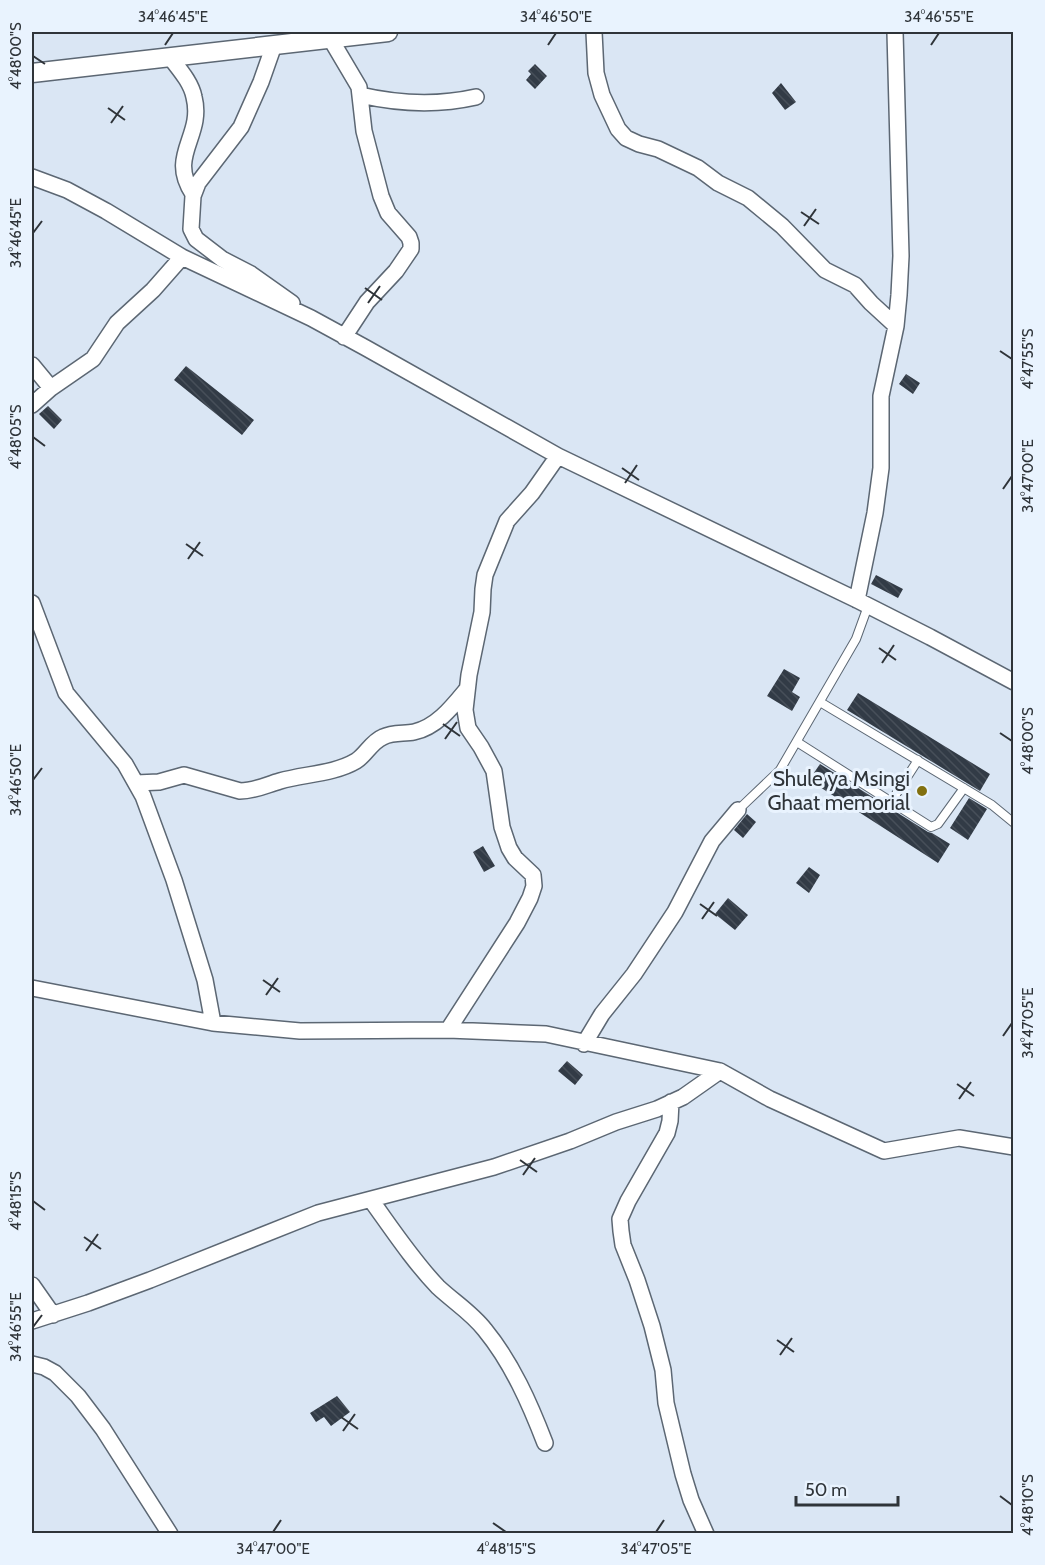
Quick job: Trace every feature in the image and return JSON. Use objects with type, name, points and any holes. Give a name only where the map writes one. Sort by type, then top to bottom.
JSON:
[{"type":"street","points":[[32,73],[274,45],[325,35],[388,32]]},
{"type":"street","points":[[594,32],[596,73],[602,95],[618,129],[626,138],[658,149],[698,168],[718,183],[748,198],[782,225],[825,270],[855,285],[896,326]]},
{"type":"street","points":[[862,603],[881,468],[881,396],[896,326],[901,256],[895,32]]},
{"type":"street","points":[[325,35],[354,78],[360,95],[364,131],[381,196],[388,213],[409,237],[411,249],[396,271],[367,303],[344,337]]},
{"type":"street","points":[[274,45],[241,127],[204,175],[193,194],[190,214],[191,229],[196,239],[222,259],[279,292],[311,318]]},
{"type":"street","points":[[170,57],[194,94],[195,126],[185,153],[183,171],[187,185],[193,194]]},
{"type":"street","points":[[360,95],[392,102],[430,104],[452,103],[476,97]]},
{"type":"street","points":[[32,177],[50,183],[106,211],[182,257],[311,318],[558,456],[862,603],[1014,682]]},
{"type":"street","points":[[32,405],[51,388],[93,359],[117,323],[153,291],[182,257]]},
{"type":"street","points":[[32,365],[51,388]]},
{"type":"street","points":[[448,1030],[517,923],[534,886],[533,875],[515,858],[505,837],[494,771],[466,724],[465,710],[482,612],[485,575],[507,521],[532,493],[558,456]]},
{"type":"street","points":[[32,603],[66,693],[125,764],[143,796],[174,880],[205,980],[213,1023]]},
{"type":"street","points":[[136,783],[159,782],[184,775],[250,791],[352,763],[383,737],[417,731],[436,722],[453,707],[467,689]]},
{"type":"street","points":[[584,1044],[675,912],[712,841],[738,810]]},
{"type":"street","points":[[32,988],[213,1023],[300,1031],[448,1030],[546,1034],[584,1044],[720,1071],[770,1099],[884,1151],[959,1138],[1014,1147]]},
{"type":"street","points":[[32,1321],[213,1256],[318,1213],[494,1167],[570,1141],[683,1097],[720,1071]]},
{"type":"street","points":[[671,1102],[667,1133],[628,1201],[620,1220],[623,1245],[652,1326],[663,1370],[669,1419],[683,1474],[691,1500],[706,1533]]},
{"type":"street","points":[[371,1200],[424,1272],[469,1311],[503,1353],[546,1443]]},
{"type":"street","points":[[32,1285],[53,1315]]},
{"type":"street","points":[[32,1365],[44,1367],[55,1373],[78,1396],[109,1437],[170,1533]]},
{"type":"lane","points":[[738,810],[780,770],[856,639],[862,603]]},
{"type":"lane","points":[[820,702],[992,805],[1014,823]]},
{"type":"lane","points":[[796,742],[933,828],[964,788]]},
{"type":"lane","points":[[891,802],[918,760]]},
{"type":"building","points":[[535,64],[547,76],[535,89],[526,80],[531,74],[528,71]]},
{"type":"building","points":[[781,83],[796,102],[785,110],[772,93]]},
{"type":"building","points":[[186,366],[254,420],[242,435],[174,380]]},
{"type":"building","points":[[906,374],[920,383],[913,394],[899,384]]},
{"type":"building","points":[[48,406],[62,420],[54,429],[39,414]]},
{"type":"building","points":[[876,575],[903,589],[898,598],[871,584]]},
{"type":"building","points":[[784,669],[800,678],[792,692],[800,697],[792,711],[767,696]]},
{"type":"building","points":[[858,693],[990,774],[980,791],[847,710]]},
{"type":"building","points":[[820,764],[950,844],[938,863],[809,780]]},
{"type":"building","points":[[969,798],[987,809],[968,840],[950,828]]},
{"type":"building","points":[[747,814],[756,822],[743,838],[734,830]]},
{"type":"building","points":[[483,846],[495,866],[484,872],[473,852]]},
{"type":"building","points":[[809,867],[820,875],[809,893],[796,883]]},
{"type":"building","points":[[728,898],[748,915],[735,930],[715,914]]},
{"type":"building","points":[[567,1061],[583,1075],[575,1085],[558,1071]]},
{"type":"building","points":[[337,1396],[350,1412],[331,1426],[324,1417],[316,1422],[310,1413]]},
{"type":"place","name":"Shule ya Msingi Ghaat memorial","points":[[922,791]]}]
